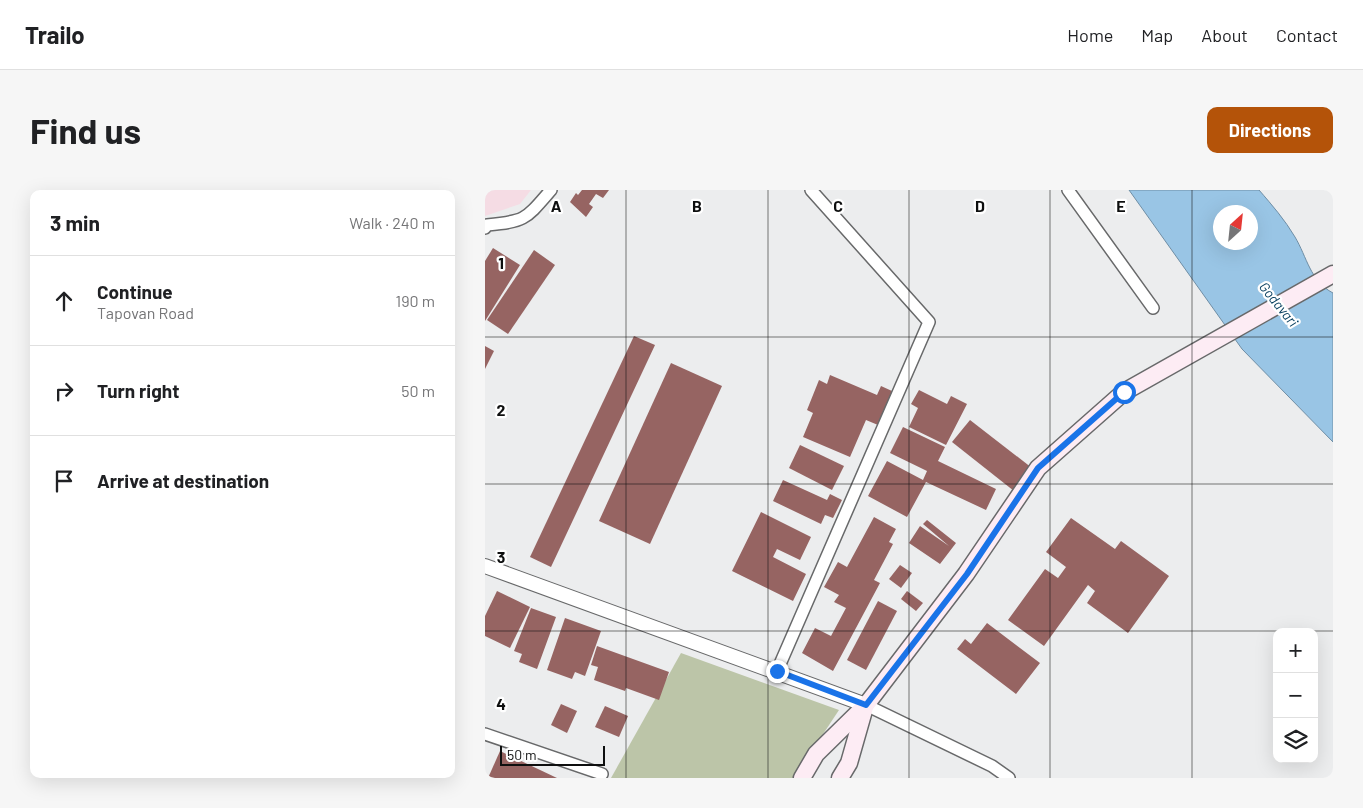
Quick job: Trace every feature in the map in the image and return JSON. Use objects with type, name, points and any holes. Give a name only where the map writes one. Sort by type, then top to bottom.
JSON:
[{"type":"main road","points":[[802,778],[816,754],[866,705],[967,574],[1038,468],[1124,392],[1333,274]]},
{"type":"main road","points":[[840,778],[849,763],[866,705]]},
{"type":"street","points":[[485,228],[487,225],[518,222],[531,213],[551,190]]},
{"type":"street","points":[[777,671],[929,322],[811,190]]},
{"type":"street","points":[[1068,190],[1153,308]]},
{"type":"street","points":[[485,566],[866,705],[992,766],[1009,778]]},
{"type":"street","points":[[485,734],[601,774]]},
{"type":"shaded area","points":[[485,190],[531,190],[520,204],[485,216]]},
{"type":"green space","points":[[681,653],[839,710],[794,778],[611,778]]},
{"type":"water","name":"Godavari","points":[[1129,190],[1259,190],[1273,207],[1295,237],[1314,275],[1325,288],[1333,293],[1333,442],[1242,349]]},
{"type":"building","points":[[582,190],[609,190],[603,198],[596,194],[589,204],[593,207],[586,217],[570,202],[576,193],[578,195]]},
{"type":"building","points":[[493,248],[520,265],[485,321],[485,261]]},
{"type":"building","points":[[534,250],[555,265],[508,334],[487,320]]},
{"type":"building","points":[[634,336],[655,345],[551,567],[530,557]]},
{"type":"building","points":[[485,346],[494,351],[485,369]]},
{"type":"building","points":[[671,363],[722,386],[650,544],[599,521]]},
{"type":"building","points":[[830,375],[877,395],[881,386],[892,391],[878,425],[866,420],[850,457],[803,437],[813,413],[807,410],[819,380],[827,384]]},
{"type":"building","points":[[919,390],[947,404],[951,396],[967,404],[946,445],[909,427],[918,408],[911,404]]},
{"type":"building","points":[[970,420],[1032,468],[1014,491],[952,442]]},
{"type":"building","points":[[903,427],[945,447],[938,461],[996,489],[986,510],[926,482],[907,517],[868,496],[887,461],[923,480],[927,471],[890,453]]},
{"type":"building","points":[[800,445],[844,466],[832,490],[789,468]]},
{"type":"building","points":[[783,480],[827,500],[830,494],[842,500],[833,518],[825,515],[821,524],[773,501]]},
{"type":"building","points":[[761,512],[811,537],[800,560],[777,549],[773,557],[806,574],[793,601],[732,571]]},
{"type":"building","points":[[874,517],[896,529],[889,542],[893,544],[874,580],[880,583],[833,671],[802,653],[815,628],[831,636],[846,608],[834,602],[839,595],[824,587],[838,562],[847,567]]},
{"type":"building","points":[[1071,518],[1115,549],[1121,541],[1169,576],[1128,633],[1087,603],[1095,591],[1088,585],[1044,646],[1008,620],[1045,569],[1058,578],[1066,567],[1046,552]]},
{"type":"building","points":[[927,520],[956,543],[940,564],[909,543],[920,526],[949,546],[923,524]]},
{"type":"building","points":[[900,565],[912,573],[901,588],[889,579]]},
{"type":"building","points":[[497,591],[530,607],[510,648],[485,636],[485,616]]},
{"type":"building","points":[[907,591],[923,603],[916,611],[901,599]]},
{"type":"building","points":[[878,601],[897,611],[866,670],[847,660]]},
{"type":"building","points":[[531,608],[556,617],[537,669],[519,662],[522,654],[514,651]]},
{"type":"building","points":[[565,618],[601,631],[585,676],[575,672],[572,679],[547,670]]},
{"type":"building","points":[[987,623],[1040,663],[1016,694],[957,649],[965,639],[971,644]]},
{"type":"building","points":[[597,646],[669,672],[659,700],[626,688],[625,691],[594,680],[598,667],[591,665]]},
{"type":"building","points":[[561,704],[577,711],[567,733],[551,725]]},
{"type":"building","points":[[605,706],[628,716],[619,737],[595,727]]},
{"type":"building","points":[[500,751],[557,778],[488,778]]},
{"type":"route","points":[[777,671],[866,705],[967,574],[1038,468],[1124,392]]}]
